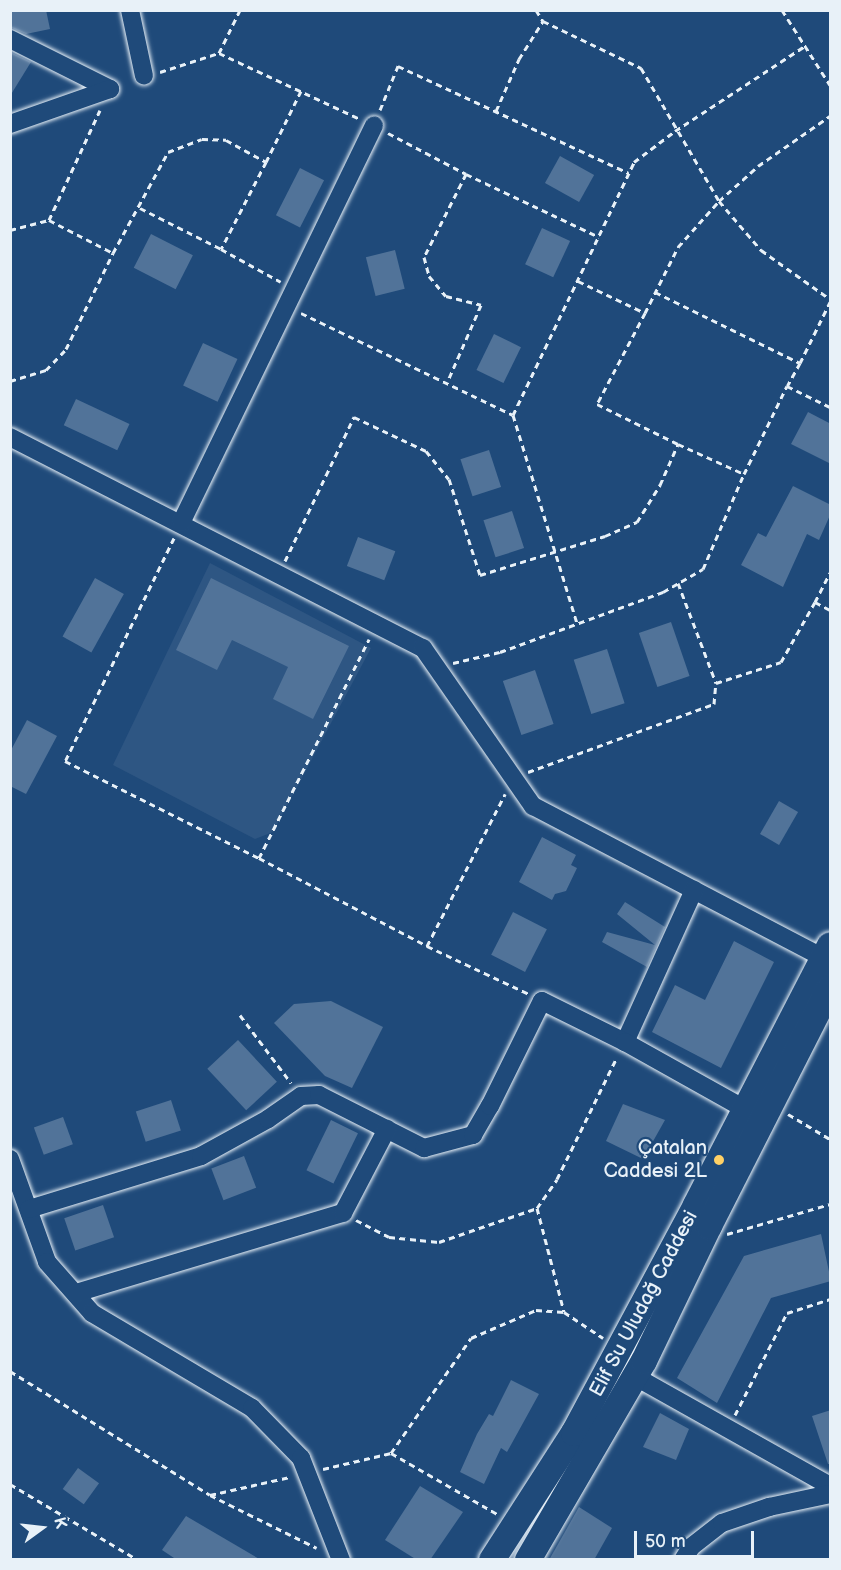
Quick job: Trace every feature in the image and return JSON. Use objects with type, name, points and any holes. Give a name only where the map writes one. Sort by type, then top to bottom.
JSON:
[{"type":"main road","name":"Elif Su Uludağ Caddesi","points":[[492,1560],[574,1434],[827,951]]},
{"type":"main road","name":"Elif Su Uludağ Caddesi","points":[[528,1560],[636,1377],[831,988]]},
{"type":"street","points":[[130,10],[144,76]]},
{"type":"street","points":[[10,39],[110,89]]},
{"type":"street","points":[[10,124],[110,89]]},
{"type":"street","points":[[181,523],[374,125]]},
{"type":"street","points":[[10,438],[423,648],[533,806],[694,890],[827,951]]},
{"type":"street","points":[[625,1042],[694,890]]},
{"type":"street","points":[[29,1209],[201,1156],[268,1119],[301,1096],[319,1095],[424,1148],[472,1135],[490,1106],[542,1001],[625,1042],[745,1109]]},
{"type":"street","points":[[76,1293],[343,1213],[387,1129]]},
{"type":"street","points":[[10,1159],[47,1262],[92,1313],[252,1408],[301,1458],[341,1560]]},
{"type":"street","points":[[636,1377],[831,1486]]},
{"type":"street","points":[[683,1560],[691,1547],[722,1523],[769,1507],[831,1494]]},
{"type":"path","points":[[219,53],[240,10]]},
{"type":"path","points":[[436,666],[500,652],[663,592],[703,569],[744,474],[831,301],[761,250],[719,201],[675,131],[641,68],[543,21],[536,10]]},
{"type":"path","points":[[782,10],[831,85]]},
{"type":"path","points":[[496,111],[519,59],[543,21]]},
{"type":"path","points":[[577,624],[513,415],[634,162],[675,131],[806,46]]},
{"type":"path","points":[[144,76],[219,53],[374,125],[466,174],[599,237]]},
{"type":"path","points":[[374,125],[398,66],[628,173]]},
{"type":"path","points":[[49,220],[110,89]]},
{"type":"path","points":[[221,249],[301,91]]},
{"type":"path","points":[[744,474],[597,404],[678,247],[719,201],[758,166],[831,116]]},
{"type":"path","points":[[10,381],[46,370],[66,349],[113,253],[140,208],[168,152],[202,139],[226,140],[266,162]]},
{"type":"path","points":[[447,383],[482,305],[446,296],[429,276],[424,257],[466,174]]},
{"type":"path","points":[[140,208],[294,289]]},
{"type":"path","points":[[10,230],[49,220],[113,253]]},
{"type":"path","points":[[578,281],[645,313]]},
{"type":"path","points":[[655,292],[800,363]]},
{"type":"path","points":[[286,306],[513,415]]},
{"type":"path","points":[[788,386],[831,407]]},
{"type":"path","points":[[279,573],[354,417],[426,451],[449,479],[480,575],[555,553],[637,522],[660,485],[678,444]]},
{"type":"path","points":[[181,523],[65,761],[428,946],[542,1001]]},
{"type":"path","points":[[716,683],[781,662],[831,573]]},
{"type":"path","points":[[428,946],[513,778],[714,704],[716,683],[678,583]]},
{"type":"path","points":[[815,602],[831,610]]},
{"type":"path","points":[[259,858],[377,624]]},
{"type":"path","points":[[240,1015],[301,1096]]},
{"type":"path","points":[[343,1213],[389,1237],[439,1242],[537,1208],[557,1179],[625,1042]]},
{"type":"path","points":[[771,1104],[831,1139]]},
{"type":"path","points":[[702,1242],[831,1204]]},
{"type":"path","points":[[537,1208],[564,1312]]},
{"type":"path","points":[[728,1429],[787,1313],[831,1299]]},
{"type":"path","points":[[210,1495],[391,1453],[471,1338],[536,1310],[564,1312],[620,1349]]},
{"type":"path","points":[[10,1371],[210,1495],[320,1550]]},
{"type":"path","points":[[391,1453],[514,1524]]},
{"type":"path","points":[[10,1484],[138,1560]]},
{"type":"shaded area","points":[[210,563],[371,648],[273,832],[255,839],[113,765]]},
{"type":"building","points":[[10,10],[46,10],[50,29],[26,34],[12,28]]},
{"type":"building","points":[[10,52],[31,62],[10,96]]},
{"type":"building","points":[[560,156],[594,175],[579,202],[545,183]]},
{"type":"building","points":[[300,168],[324,180],[300,227],[276,215]]},
{"type":"building","points":[[542,228],[570,241],[553,277],[525,264]]},
{"type":"building","points":[[151,234],[193,255],[176,289],[134,268]]},
{"type":"building","points":[[395,250],[405,289],[376,296],[366,257]]},
{"type":"building","points":[[494,334],[521,347],[503,383],[476,370]]},
{"type":"building","points":[[203,343],[237,359],[218,402],[183,386]]},
{"type":"building","points":[[76,399],[129,424],[117,450],[64,425]]},
{"type":"building","points":[[808,412],[831,424],[831,464],[791,444]]},
{"type":"building","points":[[489,450],[501,487],[473,496],[460,459]]},
{"type":"building","points":[[793,486],[831,505],[831,513],[819,540],[807,534],[783,587],[741,565],[758,533],[766,537]]},
{"type":"building","points":[[512,511],[524,548],[496,557],[483,520]]},
{"type":"building","points":[[358,537],[395,551],[384,580],[347,566]]},
{"type":"building","points":[[95,578],[124,594],[91,653],[63,637]]},
{"type":"building","points":[[211,578],[349,646],[313,719],[273,699],[288,667],[232,640],[217,670],[176,650]]},
{"type":"building","points":[[671,622],[690,676],[657,687],[639,633]]},
{"type":"building","points":[[607,649],[625,703],[591,714],[574,660]]},
{"type":"building","points":[[535,670],[554,724],[521,735],[503,681]]},
{"type":"building","points":[[27,720],[57,736],[26,794],[10,786],[10,752]]},
{"type":"building","points":[[779,801],[798,812],[779,845],[760,834]]},
{"type":"building","points":[[542,837],[576,855],[571,865],[577,868],[566,891],[555,894],[552,900],[519,882]]},
{"type":"building","points":[[625,902],[665,927],[647,967],[602,942],[607,932],[655,945],[617,914]]},
{"type":"building","points":[[513,912],[547,929],[525,972],[491,955]]},
{"type":"building","points":[[734,941],[774,962],[721,1068],[652,1032],[675,985],[705,1000]]},
{"type":"building","points":[[331,1001],[383,1027],[352,1088],[325,1076],[274,1023],[294,1004]]},
{"type":"building","points":[[238,1040],[277,1082],[246,1110],[207,1069]]},
{"type":"building","points":[[171,1100],[181,1130],[146,1142],[136,1111]]},
{"type":"building","points":[[623,1104],[665,1120],[643,1159],[606,1141]]},
{"type":"building","points":[[63,1117],[73,1144],[44,1155],[34,1128]]},
{"type":"building","points":[[331,1120],[358,1133],[333,1183],[306,1170]]},
{"type":"building","points":[[244,1156],[256,1188],[224,1200],[211,1169]]},
{"type":"building","points":[[103,1205],[114,1237],[75,1250],[64,1218]]},
{"type":"building","points":[[821,1234],[831,1281],[771,1298],[717,1403],[677,1378],[744,1256]]},
{"type":"building","points":[[511,1380],[539,1394],[507,1452],[501,1448],[484,1484],[460,1472],[477,1434],[489,1414],[493,1416]]},
{"type":"building","points":[[831,1410],[831,1464],[828,1464],[812,1416]]},
{"type":"building","points":[[660,1413],[689,1429],[676,1460],[643,1447]]},
{"type":"building","points":[[78,1468],[99,1483],[84,1504],[63,1489]]},
{"type":"building","points":[[420,1486],[463,1512],[430,1560],[417,1560],[385,1540]]},
{"type":"building","points":[[579,1507],[612,1528],[594,1560],[549,1560]]},
{"type":"building","points":[[186,1516],[261,1560],[177,1560],[162,1550]]},
{"type":"place","name":"Çatalan Caddesi 2L","points":[[719,1160]]}]
